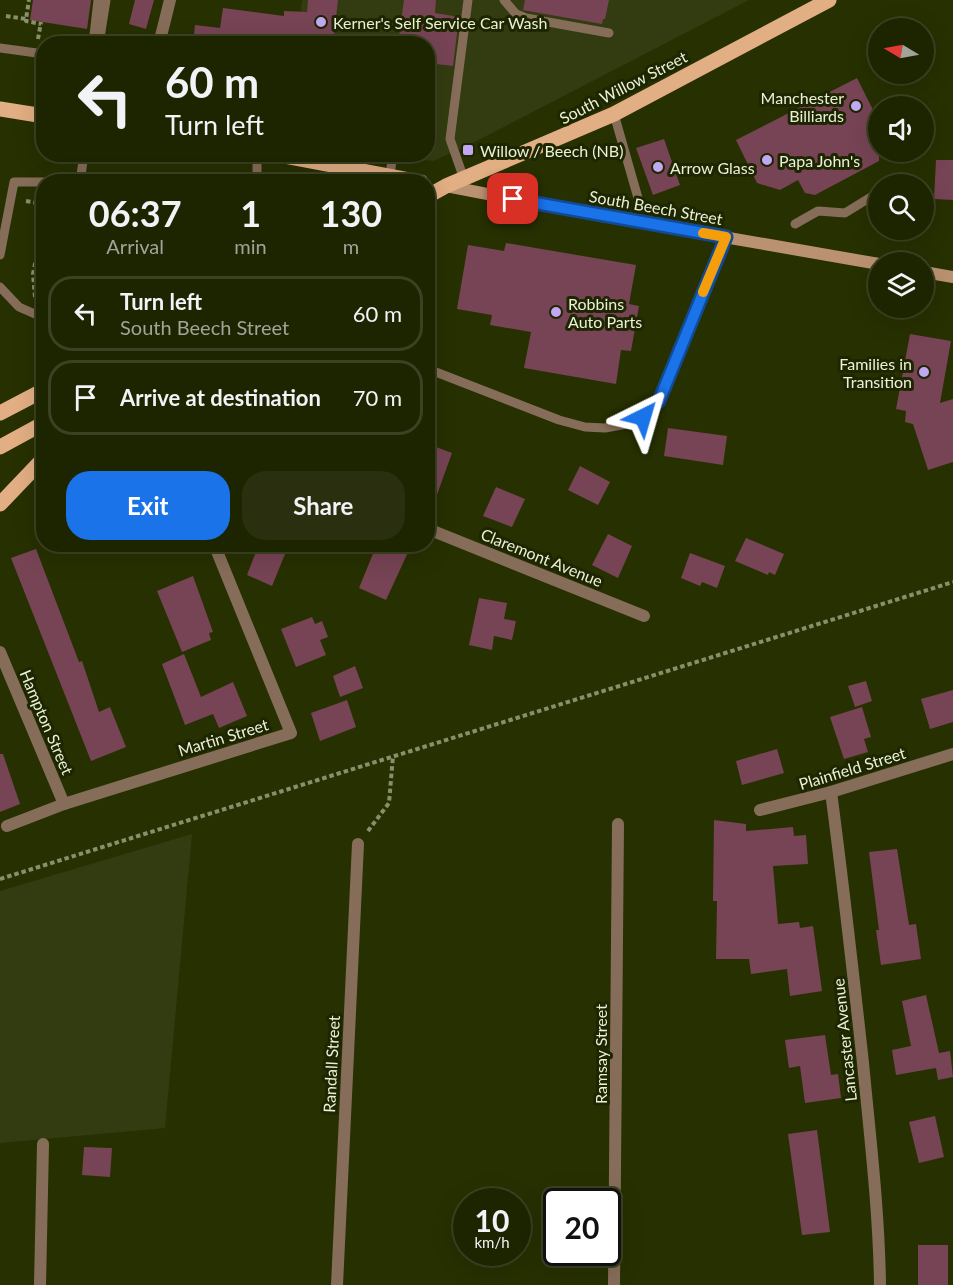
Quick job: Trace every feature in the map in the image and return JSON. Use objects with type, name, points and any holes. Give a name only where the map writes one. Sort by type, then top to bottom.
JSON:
[{"type":"main road","name":"South Willow Street","points":[[435,192],[614,114],[829,0]]},
{"type":"main road","points":[[0,109],[36,115]]},
{"type":"main road","points":[[320,162],[350,174]]},
{"type":"main road","name":"South Beech Street","points":[[435,184],[446,186]]},
{"type":"main road","points":[[0,413],[36,394]]},
{"type":"main road","points":[[0,447],[36,427]]},
{"type":"main road","points":[[0,504],[36,466]]},
{"type":"street","points":[[161,36],[170,0]]},
{"type":"street","name":"South Beech Street","points":[[446,186],[868,262]]},
{"type":"street","points":[[934,274],[953,278]]},
{"type":"street","name":"Claremont Avenue","points":[[435,532],[644,616]]},
{"type":"street","name":"Martin Street","points":[[7,826],[64,804],[291,733],[217,552]]},
{"type":"street","name":"Hampton Street","points":[[0,652],[64,804]]},
{"type":"street","name":"Plainfield Street","points":[[760,810],[831,792],[953,754]]},
{"type":"street","name":"Lancaster Avenue","points":[[831,792],[848,916],[873,1161],[878,1213],[880,1285]]},
{"type":"street","name":"Ramsay Street","points":[[614,1285],[618,824]]},
{"type":"street","name":"Randall Street","points":[[337,1285],[358,844]]},
{"type":"street","points":[[40,1285],[43,1144]]},
{"type":"lane","points":[[94,36],[98,0]]},
{"type":"lane","points":[[100,36],[105,0]]},
{"type":"lane","points":[[464,179],[450,139],[468,0]]},
{"type":"lane","points":[[504,0],[516,14],[526,18],[609,33]]},
{"type":"lane","points":[[0,48],[36,53]]},
{"type":"lane","points":[[614,114],[638,198]]},
{"type":"lane","points":[[0,254],[14,182],[36,182]]},
{"type":"lane","points":[[795,224],[818,211],[845,213],[868,199]]},
{"type":"lane","points":[[435,372],[559,420],[585,427],[605,428],[627,424],[643,417],[659,401],[726,237]]},
{"type":"lane","points":[[0,287],[19,307],[36,314]]},
{"type":"path","points":[[26,19],[29,0]]},
{"type":"path","points":[[6,16],[41,24]]},
{"type":"path","points":[[26,201],[36,203]]},
{"type":"path","points":[[35,297],[33,274],[36,259]]},
{"type":"path","points":[[0,879],[953,582]]},
{"type":"path","points":[[358,844],[389,803],[393,756]]},
{"type":"shaded area","points":[[302,0],[749,0],[463,148],[435,160],[435,36],[298,36]]},
{"type":"shaded area","points":[[192,834],[165,1128],[0,1143],[0,891]]},
{"type":"building","points":[[33,0],[91,0],[87,29],[30,20]]},
{"type":"building","points":[[135,0],[154,0],[146,29],[129,24]]},
{"type":"building","points":[[308,0],[338,0],[334,36],[194,36],[195,25],[220,28],[223,8],[284,16],[284,11],[307,12]]},
{"type":"building","points":[[404,0],[436,0],[435,13],[459,17],[453,66],[435,64],[435,36],[399,36]]},
{"type":"building","points":[[525,0],[609,0],[602,24],[523,10]]},
{"type":"building","points":[[857,78],[868,100],[868,162],[877,162],[815,195],[805,193],[798,180],[780,190],[757,183],[736,140]]},
{"type":"building","name":"Arrow Glass","points":[[664,139],[680,185],[653,195],[636,148]]},
{"type":"building","points":[[936,160],[953,160],[953,200],[934,199]]},
{"type":"building","name":"Robbins Auto Parts","points":[[506,243],[636,265],[629,304],[639,306],[631,351],[621,350],[616,384],[524,368],[531,332],[490,325],[492,315],[457,309],[468,245],[504,251]]},
{"type":"building","name":"Families in Transition","points":[[910,334],[951,341],[940,403],[953,399],[953,462],[928,470],[913,424],[905,422],[906,411],[896,409]]},
{"type":"building","points":[[668,428],[727,436],[723,465],[664,456]]},
{"type":"building","points":[[436,447],[452,453],[435,500]]},
{"type":"building","points":[[580,466],[610,482],[598,505],[568,490]]},
{"type":"building","points":[[496,487],[525,499],[512,527],[483,516]]},
{"type":"building","points":[[608,534],[632,546],[618,578],[592,565]]},
{"type":"building","points":[[746,538],[784,554],[775,575],[769,572],[768,575],[735,561]]},
{"type":"building","points":[[36,549],[79,662],[82,661],[99,712],[110,707],[126,747],[91,761],[11,558]]},
{"type":"building","points":[[256,552],[285,554],[272,586],[247,575]]},
{"type":"building","points":[[374,552],[408,552],[386,600],[359,588]]},
{"type":"building","points":[[690,553],[725,566],[717,588],[702,582],[700,586],[681,578]]},
{"type":"building","points":[[193,576],[213,632],[209,633],[211,640],[182,652],[157,591]]},
{"type":"building","points":[[479,598],[507,603],[504,619],[516,621],[512,640],[494,636],[492,650],[469,645]]},
{"type":"building","points":[[312,617],[315,624],[322,621],[328,637],[320,640],[326,655],[296,667],[281,629]]},
{"type":"building","points":[[184,654],[201,697],[233,682],[247,716],[219,728],[213,714],[185,725],[162,664]]},
{"type":"building","points":[[355,666],[363,688],[340,697],[333,676]]},
{"type":"building","points":[[866,681],[872,701],[855,707],[848,686]]},
{"type":"building","points":[[953,690],[953,722],[930,729],[921,699]]},
{"type":"building","points":[[347,700],[356,727],[320,741],[311,713]]},
{"type":"building","points":[[862,707],[871,737],[864,739],[868,752],[844,759],[830,717]]},
{"type":"building","points":[[777,749],[784,773],[742,785],[736,761]]},
{"type":"building","points":[[0,754],[3,754],[20,804],[0,812]]},
{"type":"building","points":[[714,820],[746,824],[746,831],[793,827],[794,836],[806,835],[808,864],[773,866],[778,924],[799,922],[800,928],[813,926],[822,991],[790,996],[787,969],[751,974],[749,959],[716,959],[717,901],[713,901]]},
{"type":"building","points":[[897,849],[909,925],[916,924],[921,959],[881,965],[869,852]]},
{"type":"building","points":[[926,995],[939,1053],[950,1051],[953,1077],[938,1080],[936,1068],[896,1075],[892,1050],[911,1046],[902,1001]]},
{"type":"building","points":[[825,1035],[831,1075],[838,1074],[841,1098],[805,1103],[800,1066],[789,1068],[785,1040]]},
{"type":"building","points":[[935,1116],[944,1157],[919,1163],[909,1122]]},
{"type":"building","points":[[817,1130],[830,1232],[802,1235],[788,1134]]},
{"type":"building","points":[[84,1147],[112,1148],[110,1177],[82,1175]]},
{"type":"building","points":[[918,1245],[948,1245],[948,1285],[918,1285]]},
{"type":"slow traffic","points":[[703,233],[726,237],[703,292]]},
{"type":"place","name":"Kerner's Self Service Car Wash","points":[[321,22]]},
{"type":"place","name":"Manchester Billiards","points":[[856,106]]},
{"type":"place","name":"Willow / Beech (NB)","points":[[468,150]]},
{"type":"place","name":"Papa John's","points":[[767,160]]},
{"type":"place","name":"Arrow Glass","points":[[658,167]]},
{"type":"place","name":"Robbins Auto Parts","points":[[556,312]]},
{"type":"place","name":"Families in Transition","points":[[924,372]]},
{"type":"route","points":[[513,199],[726,237],[659,401],[643,417]]}]
